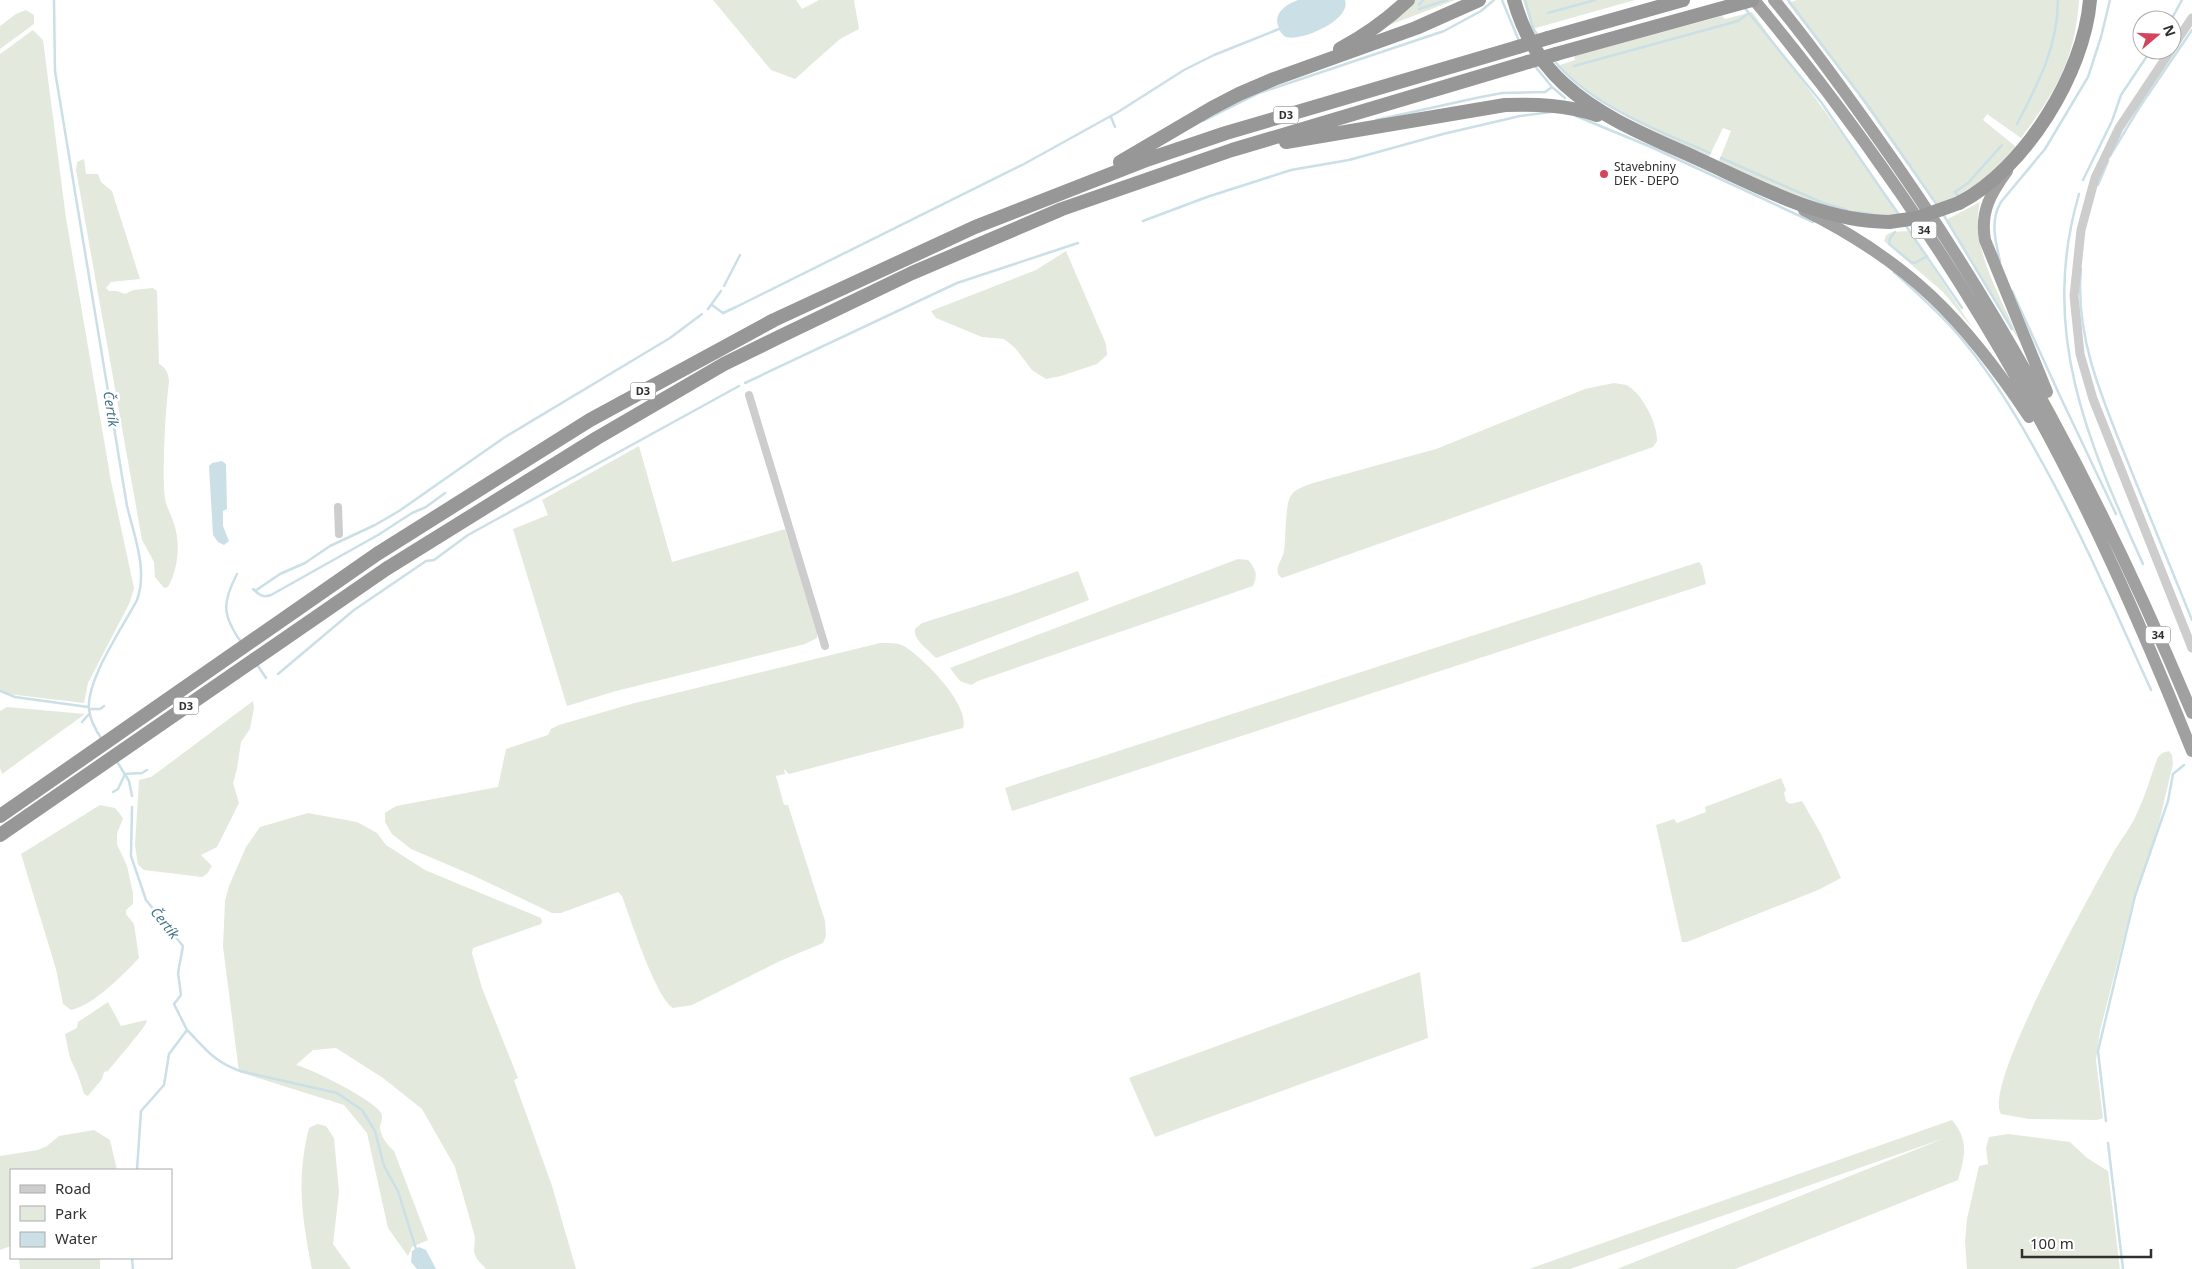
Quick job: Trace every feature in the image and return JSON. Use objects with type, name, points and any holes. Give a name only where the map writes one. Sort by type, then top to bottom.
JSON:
[{"type":"highway","points":[[1057,195],[1132,156],[1212,108],[1363,36],[1387,20],[1408,0]]},
{"type":"highway","points":[[1274,79],[1416,28],[1479,0]]},
{"type":"highway","points":[[1514,0],[1535,48],[1562,82],[1594,107],[1638,131],[1764,190],[1862,242],[1896,264],[1931,294],[1990,359],[2069,477]]},
{"type":"highway","name":"D3","points":[[0,816],[377,554],[599,416],[733,342],[830,293],[975,227],[1149,159],[1226,132],[1518,46],[1683,0]]},
{"type":"highway","name":"D3","points":[[0,834],[386,569],[597,438],[724,364],[878,289],[1062,208],[1232,150],[1528,62],[1753,0]]},
{"type":"highway","name":"34","points":[[1753,0],[1837,104],[1902,196],[2022,388],[2069,477],[2133,610],[2192,751]]},
{"type":"highway","name":"34","points":[[1774,0],[1848,96],[1936,221],[2010,341],[2076,461],[2124,557],[2192,713]]},
{"type":"highway","points":[[2083,38],[2084,0]]},
{"type":"highway","points":[[2076,461],[1985,240],[1983,224],[1987,202],[1994,190],[2046,116],[2066,83],[2088,24],[2090,0]]},
{"type":"highway","points":[[1232,150],[1505,105],[1540,104],[1582,110],[1638,131]]},
{"type":"highway","points":[[1764,190],[1820,211],[1849,219],[1889,222],[1924,216],[1959,203],[1985,188],[2018,156]]},
{"type":"street","points":[[2182,33],[2192,18]]},
{"type":"street","points":[[2164,60],[2119,128],[2096,178],[2081,230],[2074,296],[2080,354],[2093,399],[2192,648]]},
{"type":"street","points":[[748,395],[825,646]]},
{"type":"street","points":[[338,507],[339,534]]},
{"type":"green space","points":[[713,0],[796,0],[802,9],[819,0],[854,0],[859,29],[840,39],[795,79],[771,70]]},
{"type":"green space","points":[[1414,0],[1455,0],[1387,26]]},
{"type":"green space","points":[[1523,0],[1635,0],[1532,29]]},
{"type":"green space","points":[[1797,0],[2079,0],[2073,40],[2062,74],[2054,90],[2021,138],[1987,114],[1983,120],[2015,146],[2016,150],[1997,171],[1938,208],[1853,88],[1788,3]]},
{"type":"green space","points":[[26,10],[34,15],[34,24],[0,49],[0,26],[16,14]]},
{"type":"green space","points":[[1752,12],[1901,215],[1853,214],[1807,201],[1719,161],[1731,131],[1723,128],[1709,157],[1610,107],[1573,81],[1557,66],[1575,60],[1574,56],[1722,16],[1725,19]]},
{"type":"green space","points":[[33,30],[43,40],[66,218],[111,481],[134,588],[130,602],[88,683],[84,703],[8,694],[0,690],[0,54]]},
{"type":"green space","points":[[84,159],[86,174],[98,174],[101,182],[112,191],[140,279],[111,282],[106,288],[109,291],[125,294],[133,290],[153,288],[157,291],[159,364],[166,371],[169,381],[164,448],[165,494],[166,504],[176,532],[178,548],[174,572],[168,587],[164,588],[155,577],[154,562],[142,540],[76,170],[77,162]]},
{"type":"green space","points":[[1980,202],[1979,238],[1983,256],[2020,342],[1946,220]]},
{"type":"green space","points":[[1909,231],[1974,330],[1943,292],[1884,241],[1886,235],[1892,232]]},
{"type":"green space","points":[[1066,251],[1106,344],[1107,355],[1097,364],[1046,379],[1032,370],[1015,348],[1004,339],[982,337],[936,318],[931,311],[1036,270]]},
{"type":"green space","points":[[1614,383],[1626,385],[1632,389],[1638,394],[1648,410],[1657,434],[1657,441],[1653,447],[1282,578],[1279,575],[1278,565],[1284,551],[1288,502],[1292,494],[1297,490],[1313,483],[1436,449],[1585,389]]},
{"type":"green space","points":[[639,446],[672,562],[785,529],[817,627],[817,638],[805,644],[616,691],[567,706],[513,529],[548,515],[542,500]]},
{"type":"green space","points":[[1238,559],[1248,560],[1253,566],[1256,575],[1253,586],[971,685],[960,681],[950,668]]},
{"type":"green space","points":[[1699,562],[1702,566],[1706,584],[1012,811],[1005,788]]},
{"type":"green space","points":[[1078,571],[1089,600],[936,658],[916,637],[915,629],[922,623],[1008,596]]},
{"type":"green space","points":[[880,643],[894,643],[904,646],[924,662],[944,684],[960,707],[963,728],[789,774],[784,769],[785,774],[776,776],[784,805],[788,805],[825,921],[826,936],[823,943],[780,961],[692,1005],[673,1008],[666,1001],[651,974],[622,896],[618,892],[561,913],[552,913],[472,875],[411,849],[392,834],[385,822],[385,813],[396,806],[498,787],[506,749],[548,735],[551,729],[559,725],[631,704]]},
{"type":"green space","points":[[253,701],[254,708],[250,729],[241,742],[233,783],[239,803],[217,847],[201,855],[212,866],[207,874],[202,877],[144,870],[138,865],[135,845],[139,780],[151,777]]},
{"type":"green space","points":[[7,707],[85,714],[2,774],[0,768],[0,711]]},
{"type":"green space","points":[[2169,751],[2172,755],[2173,764],[2159,823],[2129,917],[2100,1031],[2096,1060],[2103,1118],[2097,1120],[2029,1119],[2001,1114],[2000,1096],[2008,1066],[2023,1028],[2064,944],[2113,853],[2136,817],[2158,757],[2162,753]]},
{"type":"green space","points":[[1781,778],[1786,790],[1784,793],[1786,801],[1790,804],[1802,801],[1821,834],[1841,878],[1818,890],[1687,942],[1682,942],[1656,825],[1674,819],[1677,823],[1706,812],[1705,807]]},
{"type":"green space","points":[[100,805],[115,808],[123,818],[117,834],[117,844],[127,866],[133,893],[133,904],[126,910],[126,914],[134,924],[139,958],[117,981],[98,996],[71,1010],[63,1004],[56,969],[21,854]]},
{"type":"green space","points":[[308,813],[357,822],[377,833],[386,845],[425,870],[541,918],[541,924],[473,948],[472,953],[482,988],[518,1078],[514,1080],[552,1186],[576,1269],[486,1269],[477,1259],[474,1252],[475,1237],[455,1167],[422,1109],[383,1078],[336,1048],[313,1050],[296,1065],[355,1093],[376,1107],[382,1115],[380,1128],[382,1135],[394,1151],[428,1240],[412,1247],[408,1256],[388,1228],[367,1133],[344,1105],[239,1072],[223,947],[225,901],[229,886],[246,847],[260,827]]},
{"type":"green space","points":[[1420,972],[1428,1038],[1155,1137],[1129,1078]]},
{"type":"green space","points":[[108,1002],[121,1026],[147,1021],[136,1038],[108,1071],[104,1072],[102,1079],[88,1096],[84,1094],[70,1058],[65,1034],[77,1028],[78,1022]]},
{"type":"green space","points":[[1952,1120],[1961,1134],[1964,1148],[1958,1180],[1735,1269],[1617,1269],[1945,1138],[1570,1269],[1529,1269]]},
{"type":"green space","points":[[317,1124],[326,1126],[334,1138],[339,1192],[333,1244],[351,1269],[312,1269],[303,1216],[302,1181],[305,1146],[309,1128]]},
{"type":"green space","points":[[94,1130],[110,1140],[117,1169],[10,1169],[10,1246],[0,1250],[0,1156],[38,1150],[47,1146],[59,1136]]},
{"type":"green space","points":[[2008,1134],[2070,1142],[2087,1158],[2108,1171],[2120,1269],[1967,1269],[1965,1242],[1967,1219],[1979,1166],[1988,1164],[1986,1148],[1989,1137]]},
{"type":"green space","points":[[19,1259],[100,1259],[100,1269],[20,1269]]},
{"type":"water","points":[[1298,0],[1345,0],[1345,8],[1341,15],[1324,28],[1303,36],[1286,37],[1280,31],[1277,18],[1281,10]]},
{"type":"water","points":[[222,461],[226,464],[227,509],[223,511],[223,526],[229,541],[224,545],[218,542],[213,535],[209,466],[212,463]]},
{"type":"water","points":[[419,1247],[426,1250],[436,1269],[417,1269],[411,1262],[412,1251]]},
{"type":"waterway","name":"Čertík","points":[[54,0],[55,71],[127,506],[141,565],[140,589],[137,600],[99,669],[90,697],[89,709],[91,718],[103,741]]},
{"type":"waterway","points":[[1419,5],[1423,0]]},
{"type":"waterway","points":[[1419,9],[1447,0]]},
{"type":"waterway","points":[[1203,121],[1259,93],[1444,31],[1481,11],[1494,0]]},
{"type":"waterway","points":[[1502,0],[1519,41]]},
{"type":"waterway","points":[[1525,0],[1533,28],[1538,36]]},
{"type":"waterway","points":[[1548,13],[1595,0]]},
{"type":"waterway","points":[[1788,0],[1869,107],[1937,205]]},
{"type":"waterway","points":[[2017,124],[2051,49],[2055,33],[2058,0]]},
{"type":"waterway","points":[[2000,261],[1994,230],[1998,209],[2001,202],[2045,149],[2088,77],[2101,37],[2110,0]]},
{"type":"waterway","points":[[2176,10],[2182,0]]},
{"type":"waterway","points":[[1744,7],[1821,102],[1899,215]]},
{"type":"waterway","points":[[1574,66],[1738,21],[1749,13]]},
{"type":"waterway","points":[[712,305],[723,313],[736,307],[1024,164],[1118,112],[1184,70],[1214,55],[1279,29]]},
{"type":"waterway","points":[[2110,156],[2139,108],[2192,30]]},
{"type":"waterway","points":[[1553,59],[1585,90],[1625,115],[1710,153]]},
{"type":"waterway","points":[[2083,180],[2112,121],[2121,95],[2144,60]]},
{"type":"waterway","points":[[1534,65],[1552,87],[1565,98]]},
{"type":"waterway","points":[[1376,120],[1502,93],[1545,92],[1552,87]]},
{"type":"waterway","points":[[1143,221],[1207,197],[1291,170],[1349,160],[1443,134],[1520,116],[1551,112]]},
{"type":"waterway","points":[[1576,116],[1651,147],[1813,222]]},
{"type":"waterway","points":[[1111,117],[1115,127]]},
{"type":"waterway","points":[[1959,197],[1955,192],[1968,183],[2002,145]]},
{"type":"waterway","points":[[1721,158],[1823,203],[1847,210]]},
{"type":"waterway","points":[[2098,185],[2108,161]]},
{"type":"waterway","points":[[2079,194],[2068,244],[2064,292],[2067,339],[2075,384],[2088,429],[2104,473],[2143,564]]},
{"type":"waterway","points":[[1855,212],[1872,214]]},
{"type":"waterway","points":[[1943,214],[2012,329]]},
{"type":"waterway","points":[[1906,226],[1962,308]]},
{"type":"waterway","points":[[1895,232],[1890,238],[1889,244],[1911,262],[1915,263],[1927,256]]},
{"type":"waterway","points":[[745,383],[957,283],[1078,243]]},
{"type":"waterway","points":[[724,286],[740,255]]},
{"type":"waterway","points":[[2081,269],[2080,296],[2083,322],[2088,348],[2103,400],[2192,620]]},
{"type":"waterway","points":[[1894,272],[1954,330],[1978,359],[2010,406],[2069,513],[2151,690]]},
{"type":"waterway","points":[[708,309],[721,291]]},
{"type":"waterway","points":[[2012,291],[2116,514]]},
{"type":"waterway","points":[[255,591],[280,574],[305,563],[330,546],[375,525],[399,511],[505,437],[670,338],[702,314]]},
{"type":"waterway","points":[[278,674],[354,610],[426,561],[434,560],[468,535],[739,386]]},
{"type":"waterway","points":[[253,589],[261,595],[271,595],[378,535],[412,513],[426,507],[445,493]]},
{"type":"waterway","points":[[237,574],[229,593],[226,609],[230,624],[241,642]]},
{"type":"waterway","points":[[256,663],[266,678]]},
{"type":"waterway","points":[[0,691],[15,697],[88,707]]},
{"type":"waterway","points":[[89,709],[100,709],[104,706]]},
{"type":"waterway","points":[[82,722],[89,714]]},
{"type":"waterway","name":"Čertík","points":[[116,760],[129,781],[132,796]]},
{"type":"waterway","points":[[2106,1121],[2098,1051],[2135,896],[2168,801],[2173,774],[2184,765]]},
{"type":"waterway","name":"Čertík","points":[[113,792],[118,789],[125,774],[142,773],[147,770]]},
{"type":"waterway","name":"Čertík","points":[[132,807],[131,856],[146,900],[183,946],[178,973],[181,995],[174,1004],[187,1030],[169,1054],[164,1085],[141,1111],[137,1169]]},
{"type":"waterway","points":[[187,1030],[211,1054],[231,1067],[240,1071],[337,1093],[362,1110],[375,1131],[384,1166],[398,1191],[416,1249]]},
{"type":"waterway","points":[[2108,1143],[2123,1269]]},
{"type":"waterway","name":"Čertík","points":[[132,1259],[133,1269]]},
{"type":"place","name":"Stavebniny DEK - DEPO","points":[[1604,174]]}]
